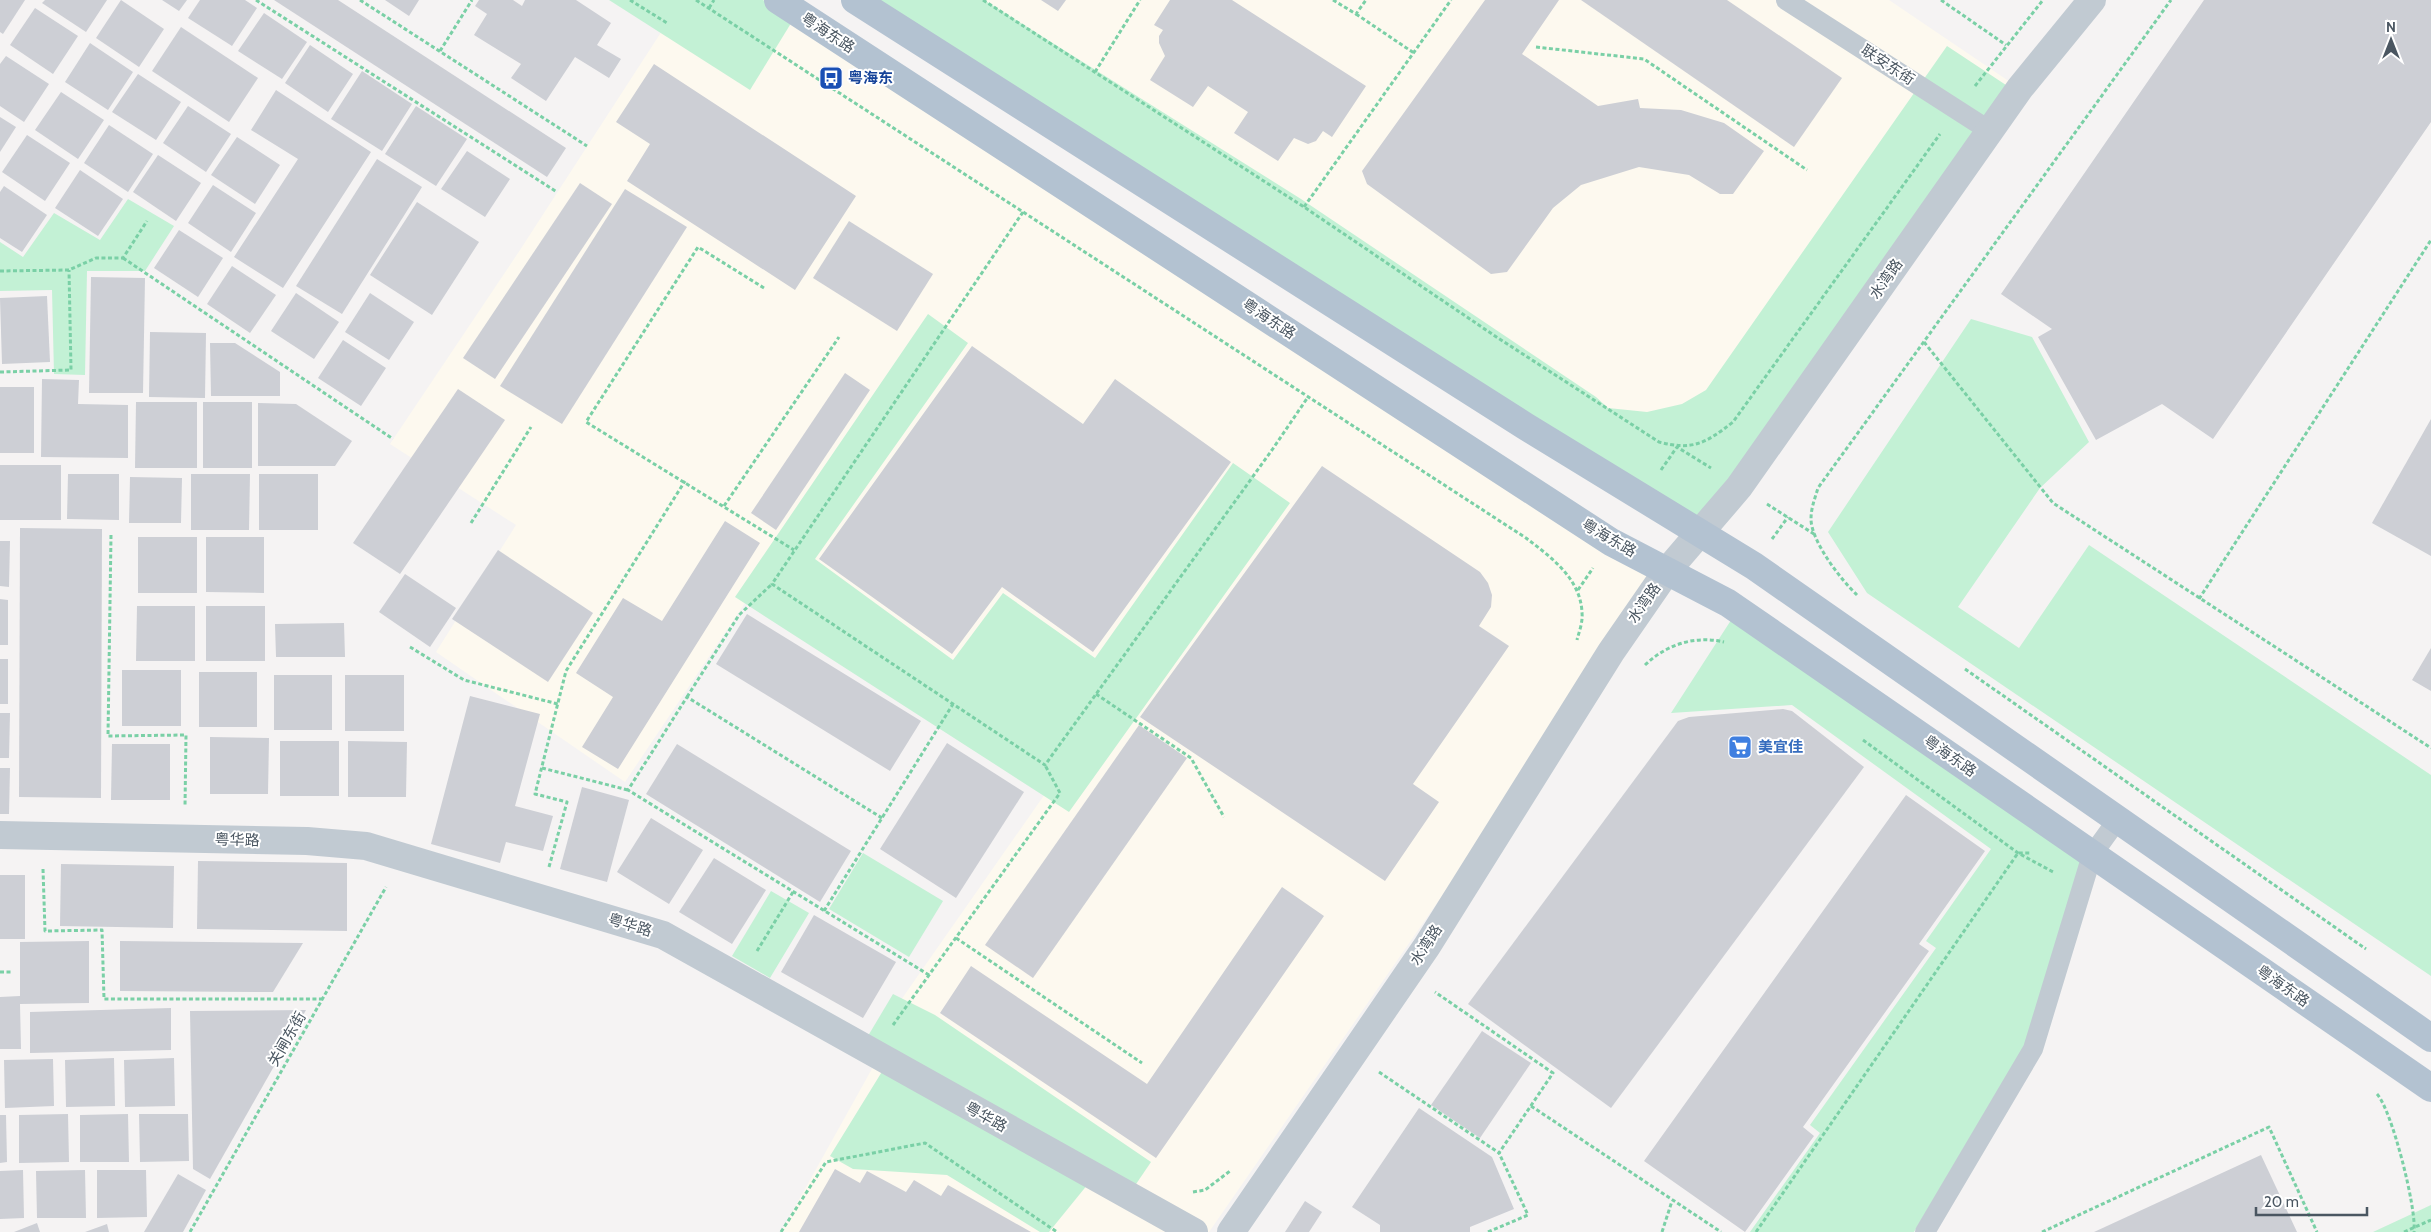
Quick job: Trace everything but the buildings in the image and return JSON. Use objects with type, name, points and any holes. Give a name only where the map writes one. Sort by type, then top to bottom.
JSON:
[{"type":"main road","name":"粤海东路","points":[[778,0],[1603,536],[1728,603],[2092,854],[2428,1091]]},
{"type":"main road","points":[[855,0],[1525,426],[1641,498],[1700,531],[1754,566],[2426,1031]]},
{"type":"street","name":"水湾路","points":[[1231,1232],[1408,973],[1611,652],[1667,571],[1739,487],[1990,131],[2038,66],[2092,0]]},
{"type":"street","name":"粤华路","points":[[0,835],[184,838],[317,842],[366,846],[663,935],[1194,1232]]},
{"type":"lane","name":"联安东街","points":[[1786,0],[1990,131]]},
{"type":"lane","points":[[1925,1232],[2033,1049],[2092,854],[2118,819]]},
{"type":"path","points":[[256,0],[557,192]]},
{"type":"path","points":[[360,0],[587,146]]},
{"type":"path","points":[[440,51],[472,0]]},
{"type":"path","points":[[630,0],[667,23]]},
{"type":"path","points":[[696,0],[1526,538],[1554,560],[1579,594],[1582,614],[1576,646]]},
{"type":"path","points":[[709,8],[714,0]]},
{"type":"path","points":[[984,0],[1304,207],[1498,338],[1659,442],[1677,447],[1696,446],[1714,437],[1733,422],[1957,110],[2042,0]]},
{"type":"path","points":[[1094,72],[1140,0]]},
{"type":"path","points":[[1334,0],[1414,53]]},
{"type":"path","points":[[1356,14],[1366,0]]},
{"type":"path","points":[[1304,207],[1451,0]]},
{"type":"path","points":[[1941,0],[2038,66]]},
{"type":"path","points":[[1864,599],[1856,593],[1832,566],[1814,534],[1811,520],[1818,488],[2171,0]]},
{"type":"path","points":[[1536,47],[1644,59],[1807,170]]},
{"type":"path","points":[[628,790],[739,615],[772,584],[1023,212]]},
{"type":"path","points":[[123,258],[147,221]]},
{"type":"path","points":[[2199,599],[2431,240]]},
{"type":"path","points":[[764,288],[698,247],[586,422],[794,550]]},
{"type":"path","points":[[0,272],[69,270],[96,258],[123,258],[393,439]]},
{"type":"path","points":[[0,372],[71,370],[69,270]]},
{"type":"path","points":[[724,506],[839,337]]},
{"type":"path","points":[[1924,342],[2053,504],[2431,748]]},
{"type":"path","points":[[1045,765],[1272,450],[1308,397]]},
{"type":"path","points":[[471,522],[532,427]]},
{"type":"path","points":[[541,898],[567,802],[536,794],[566,671],[684,481]]},
{"type":"path","points":[[111,536],[108,736],[186,735],[184,838]]},
{"type":"path","points":[[772,584],[1045,765],[1060,793],[872,1053]]},
{"type":"path","points":[[1642,667],[1657,654],[1680,643],[1701,640],[1730,643]]},
{"type":"path","points":[[410,647],[464,680],[558,704]]},
{"type":"path","points":[[1960,666],[2372,953]]},
{"type":"path","points":[[1096,694],[1192,758],[1224,817]]},
{"type":"path","points":[[687,698],[882,818]]},
{"type":"path","points":[[824,910],[953,704]]},
{"type":"path","points":[[1861,738],[2018,853],[2081,888]]},
{"type":"path","points":[[542,768],[628,790],[929,975]]},
{"type":"path","points":[[42,836],[45,931],[102,930],[104,999],[323,999]]},
{"type":"path","points":[[2018,853],[2037,853]]},
{"type":"path","points":[[1756,1232],[2018,853]]},
{"type":"path","name":"关闸东街","points":[[190,1232],[404,856]]},
{"type":"path","points":[[740,979],[794,892]]},
{"type":"path","points":[[956,938],[1142,1063]]},
{"type":"path","points":[[0,972],[13,972]]},
{"type":"path","points":[[1408,973],[1553,1073],[1499,1153]]},
{"type":"path","points":[[1429,999],[1435,991]]},
{"type":"path","points":[[1353,1054],[1499,1153],[1528,1215],[1488,1232]]},
{"type":"path","points":[[1375,1080],[1386,1064]]},
{"type":"path","points":[[2376,1092],[2390,1119],[2413,1214],[2414,1232]]},
{"type":"path","points":[[1531,1106],[1720,1232]]},
{"type":"path","points":[[2042,1232],[2270,1127],[2317,1232]]},
{"type":"path","points":[[781,1232],[826,1162],[925,1143],[1057,1232]]},
{"type":"path","points":[[1189,1193],[1205,1190],[1232,1169]]},
{"type":"path","points":[[1662,1232],[1672,1201]]},
{"type":"path","points":[[2404,1232],[2431,1220]]},
{"type":"shaded area","points":[[682,0],[778,0],[1667,571],[1209,1232],[1193,1232],[866,1050],[1068,761],[767,570],[625,782],[436,652],[516,525],[390,444],[520,250]]},
{"type":"shaded area","points":[[855,0],[1889,0],[2019,88],[1700,531]]},
{"type":"shaded area","points":[[878,1058],[1192,1232],[781,1232]]},
{"type":"green space","points":[[609,0],[763,0],[793,20],[750,90]]},
{"type":"green space","points":[[872,0],[984,0],[1301,199],[1596,397],[1608,408],[1647,412],[1682,404],[1706,390],[1947,46],[2012,89],[1745,470],[1697,519]]},
{"type":"green space","points":[[128,199],[174,226],[145,271],[87,271],[85,375],[54,374],[52,290],[0,291],[0,242],[23,257],[54,213],[100,240]]},
{"type":"green space","points":[[928,314],[968,343],[815,559],[953,660],[1003,593],[1095,658],[1233,463],[1290,503],[1069,812],[735,597]]},
{"type":"green space","points":[[1971,319],[2032,337],[2089,442],[2040,488],[1958,607],[2019,648],[2089,545],[2431,775],[2431,976],[1867,593],[1828,532]]},
{"type":"green space","points":[[1735,614],[2086,858],[2026,1043],[1914,1232],[1750,1232],[1820,1133],[1810,1125],[1936,948],[1926,941],[1991,849],[1792,705],[1671,713]]},
{"type":"green space","points":[[863,853],[943,901],[909,957],[829,909]]},
{"type":"green space","points":[[771,891],[809,913],[770,978],[732,956]]},
{"type":"green space","points":[[893,994],[935,1015],[1151,1162],[1132,1190],[865,1041]]},
{"type":"green space","points":[[883,1070],[1088,1184],[1049,1232],[1040,1232],[947,1175],[853,1169],[830,1156]]},
{"type":"green space","points":[[2431,1205],[2431,1232],[2373,1232]]},
{"type":"place","name":"粤海东","points":[[831,78]]},
{"type":"place","name":"美宜佳","points":[[1740,747]]}]
